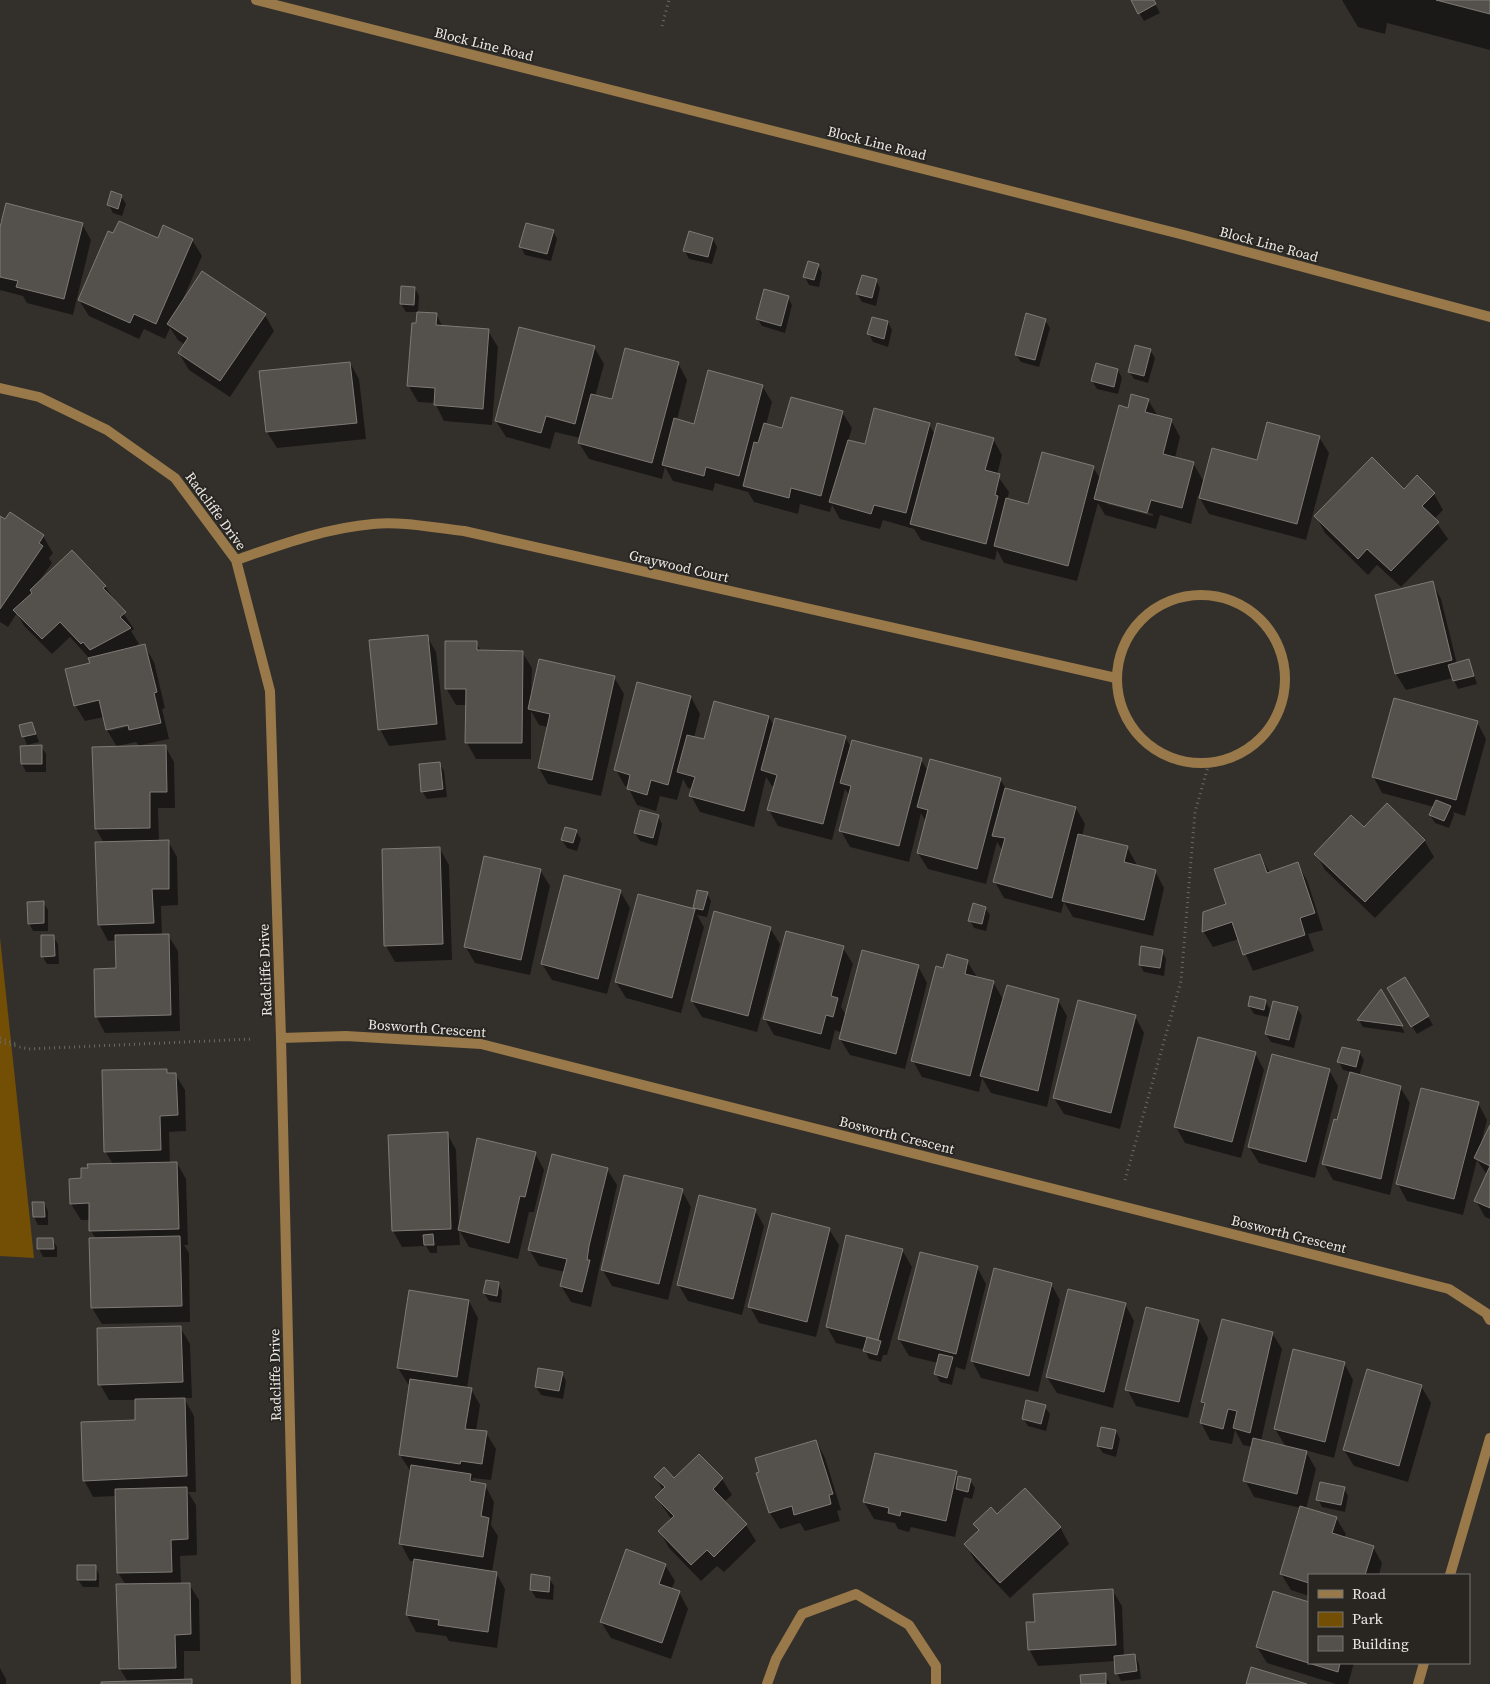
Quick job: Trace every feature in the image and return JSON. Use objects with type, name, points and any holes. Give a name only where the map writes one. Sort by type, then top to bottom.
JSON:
[{"type":"street","name":"Block Line Road","points":[[256,0],[1175,232],[1490,317]]},
{"type":"street","name":"Radcliffe Drive","points":[[0,388],[39,397],[107,430],[175,478],[236,560],[270,691],[281,1038],[296,1684]]},
{"type":"street","name":"Graywood Court","points":[[236,560],[293,540],[373,524],[417,525],[464,531],[1116,678]]},
{"type":"street","points":[[1210,594],[1238,602],[1261,618],[1278,642],[1287,683],[1279,714],[1262,738],[1238,756],[1209,763],[1176,760],[1150,746],[1136,733],[1121,708],[1116,678],[1120,652],[1134,626],[1149,612],[1175,598],[1210,594]]},
{"type":"street","name":"Bosworth Crescent","points":[[281,1038],[346,1036],[481,1044],[1449,1289],[1486,1313],[1490,1320]]},
{"type":"street","points":[[1450,1574],[1490,1438]]},
{"type":"street","points":[[767,1684],[776,1659],[802,1614],[856,1594],[909,1625],[936,1666],[936,1684]]},
{"type":"street","points":[[1418,1684],[1424,1664]]},
{"type":"path","points":[[662,26],[669,0]]},
{"type":"path","points":[[1118,1205],[1180,981],[1195,812],[1209,763]]},
{"type":"path","points":[[0,1038],[28,1049]]},
{"type":"path","points":[[0,1042],[28,1049],[281,1038]]},
{"type":"green space","points":[[0,938],[34,1258],[0,1256]]},
{"type":"building","points":[[1131,0],[1154,0],[1156,4],[1138,14]]},
{"type":"building","points":[[1436,0],[1490,0],[1490,14]]},
{"type":"building","points":[[111,191],[122,195],[118,209],[107,205]]},
{"type":"building","points":[[6,203],[83,223],[64,299],[16,287],[18,281],[0,277],[0,227]]},
{"type":"building","points":[[119,221],[158,238],[163,225],[193,239],[156,324],[134,314],[130,323],[78,300],[108,231],[113,233]]},
{"type":"building","points":[[526,223],[554,230],[547,254],[519,247]]},
{"type":"building","points":[[689,231],[713,238],[708,257],[683,251]]},
{"type":"building","points":[[808,261],[819,264],[814,280],[803,277]]},
{"type":"building","points":[[202,271],[266,314],[220,381],[178,353],[188,338],[167,324]]},
{"type":"building","points":[[862,275],[877,279],[872,298],[856,294]]},
{"type":"building","points":[[401,286],[415,287],[414,305],[400,304]]},
{"type":"building","points":[[764,289],[789,296],[781,326],[756,319]]},
{"type":"building","points":[[417,312],[437,313],[436,325],[489,329],[483,409],[434,405],[435,388],[407,386],[412,323],[416,323]]},
{"type":"building","points":[[1026,313],[1046,319],[1035,360],[1015,355]]},
{"type":"building","points":[[872,317],[888,321],[884,339],[867,334]]},
{"type":"building","points":[[519,327],[595,346],[575,424],[546,416],[541,433],[495,421]]},
{"type":"building","points":[[1135,345],[1151,349],[1144,376],[1128,372]]},
{"type":"building","points":[[625,348],[679,362],[652,463],[578,443],[591,394],[612,399]]},
{"type":"building","points":[[350,362],[357,423],[266,432],[259,371]]},
{"type":"building","points":[[1096,363],[1118,369],[1114,387],[1091,381]]},
{"type":"building","points":[[708,370],[763,385],[739,476],[706,467],[704,476],[662,465],[674,418],[694,424]]},
{"type":"building","points":[[1131,394],[1149,399],[1145,412],[1172,419],[1163,454],[1194,462],[1182,508],[1151,500],[1147,513],[1094,499],[1119,405],[1128,408]]},
{"type":"building","points":[[791,397],[843,411],[821,496],[791,488],[789,498],[743,486],[754,442],[758,443],[764,423],[782,428]]},
{"type":"building","points":[[874,408],[930,423],[906,513],[874,505],[871,514],[829,502],[848,440],[865,444]]},
{"type":"building","points":[[1267,422],[1320,436],[1297,524],[1199,498],[1212,448],[1257,460]]},
{"type":"building","points":[[937,423],[994,438],[985,470],[1000,474],[995,495],[998,496],[986,544],[910,524]]},
{"type":"building","points":[[1042,452],[1094,466],[1068,566],[994,546],[1006,498],[1028,504]]},
{"type":"building","points":[[1372,457],[1404,489],[1417,475],[1435,493],[1422,506],[1439,522],[1391,571],[1367,549],[1358,559],[1314,516]]},
{"type":"building","points":[[10,512],[44,535],[39,543],[43,546],[0,609],[0,516],[5,519]]},
{"type":"building","points":[[72,550],[106,586],[103,588],[126,612],[120,617],[131,628],[90,650],[83,642],[81,644],[60,622],[42,639],[13,610],[32,593],[30,590]]},
{"type":"building","points":[[1433,581],[1452,660],[1395,674],[1375,595]]},
{"type":"building","points":[[428,635],[437,724],[378,730],[369,640]]},
{"type":"building","points":[[445,641],[477,641],[477,650],[523,651],[522,743],[465,743],[466,689],[445,689]]},
{"type":"building","points":[[145,644],[157,692],[154,693],[161,723],[129,730],[128,725],[106,730],[99,700],[74,706],[65,669],[90,663],[88,658]]},
{"type":"building","points":[[539,659],[615,676],[592,780],[538,768],[550,714],[528,709]]},
{"type":"building","points":[[1469,659],[1474,676],[1453,681],[1448,665]]},
{"type":"building","points":[[637,682],[691,696],[668,785],[651,780],[647,795],[627,789],[630,775],[614,770]]},
{"type":"building","points":[[1394,698],[1478,721],[1456,800],[1372,777]]},
{"type":"building","points":[[714,701],[769,716],[744,811],[689,796],[695,777],[677,772],[687,735],[704,739]]},
{"type":"building","points":[[775,718],[846,736],[823,824],[767,810],[777,775],[761,770]]},
{"type":"building","points":[[32,722],[36,734],[22,737],[19,725]]},
{"type":"building","points":[[852,740],[922,758],[899,846],[839,831],[851,786],[840,783]]},
{"type":"building","points":[[42,745],[42,764],[21,764],[20,746]]},
{"type":"building","points":[[166,745],[167,792],[150,792],[150,828],[95,829],[92,747]]},
{"type":"building","points":[[930,759],[1001,778],[977,869],[917,853],[928,810],[917,807]]},
{"type":"building","points":[[440,762],[443,789],[421,792],[419,764]]},
{"type":"building","points":[[1005,788],[1076,807],[1052,898],[993,882],[1005,838],[992,836]]},
{"type":"building","points":[[1436,800],[1451,806],[1444,821],[1429,815]]},
{"type":"building","points":[[1387,803],[1425,840],[1365,902],[1314,854],[1351,815],[1364,827]]},
{"type":"building","points":[[640,810],[659,815],[653,838],[634,833]]},
{"type":"building","points":[[565,827],[577,830],[573,843],[561,840]]},
{"type":"building","points":[[1078,834],[1128,846],[1124,862],[1156,870],[1144,920],[1062,901]]},
{"type":"building","points":[[169,840],[169,889],[152,889],[154,923],[98,925],[95,842]]},
{"type":"building","points":[[440,847],[443,944],[384,946],[382,849]]},
{"type":"building","points":[[1260,854],[1267,873],[1298,862],[1315,913],[1300,918],[1305,935],[1243,955],[1232,922],[1202,932],[1203,912],[1226,904],[1214,869]]},
{"type":"building","points":[[484,856],[541,869],[521,960],[464,947]]},
{"type":"building","points":[[564,875],[621,890],[598,979],[541,964]]},
{"type":"building","points":[[697,890],[708,892],[703,910],[693,908]]},
{"type":"building","points":[[638,894],[695,909],[672,998],[615,982]]},
{"type":"building","points":[[44,901],[44,923],[28,924],[27,902]]},
{"type":"building","points":[[973,903],[986,907],[982,924],[968,921]]},
{"type":"building","points":[[714,911],[771,927],[748,1016],[691,1001]]},
{"type":"building","points":[[786,931],[844,946],[831,996],[838,998],[833,1017],[826,1015],[821,1034],[763,1019]]},
{"type":"building","points":[[169,934],[171,1015],[95,1017],[94,969],[116,968],[115,935]]},
{"type":"building","points":[[41,935],[54,935],[55,956],[41,957]]},
{"type":"building","points":[[1141,946],[1163,950],[1160,968],[1139,965]]},
{"type":"building","points":[[862,950],[919,965],[896,1054],[839,1039]]},
{"type":"building","points":[[947,954],[968,960],[965,974],[994,981],[970,1076],[911,1061],[936,966],[943,968]]},
{"type":"building","points":[[1405,977],[1429,1016],[1411,1027],[1387,988]]},
{"type":"building","points":[[1007,985],[1059,999],[1038,1091],[980,1076]]},
{"type":"building","points":[[1381,989],[1403,1026],[1357,1020]]},
{"type":"building","points":[[1250,996],[1266,1000],[1264,1010],[1248,1006]]},
{"type":"building","points":[[1078,1000],[1136,1015],[1111,1113],[1053,1098]]},
{"type":"building","points":[[1273,1001],[1298,1007],[1289,1040],[1265,1034]]},
{"type":"building","points":[[1198,1037],[1256,1052],[1232,1142],[1174,1127]]},
{"type":"building","points":[[1342,1047],[1360,1051],[1356,1067],[1337,1062]]},
{"type":"building","points":[[1272,1054],[1330,1069],[1306,1162],[1248,1147]]},
{"type":"building","points":[[167,1069],[167,1073],[176,1073],[178,1115],[160,1116],[161,1150],[104,1152],[102,1070]]},
{"type":"building","points":[[1350,1072],[1401,1086],[1381,1179],[1322,1164],[1334,1119],[1337,1120]]},
{"type":"building","points":[[1421,1088],[1479,1102],[1454,1199],[1396,1184]]},
{"type":"building","points":[[1490,1125],[1490,1166],[1474,1158]]},
{"type":"building","points":[[448,1132],[451,1229],[392,1231],[388,1135]]},
{"type":"building","points":[[477,1138],[536,1152],[525,1197],[520,1196],[509,1243],[458,1230]]},
{"type":"building","points":[[552,1154],[608,1168],[589,1246],[587,1260],[590,1260],[582,1292],[560,1286],[567,1259],[528,1250]]},
{"type":"building","points":[[177,1162],[179,1229],[89,1231],[89,1203],[70,1204],[69,1179],[81,1178],[81,1168],[88,1168],[87,1164]]},
{"type":"building","points":[[1490,1166],[1490,1208],[1474,1201]]},
{"type":"building","points":[[624,1175],[683,1189],[659,1284],[601,1270]]},
{"type":"building","points":[[699,1195],[756,1209],[733,1299],[677,1285]]},
{"type":"building","points":[[32,1202],[44,1202],[45,1217],[33,1217]]},
{"type":"building","points":[[772,1213],[830,1228],[807,1322],[748,1307]]},
{"type":"building","points":[[433,1234],[434,1245],[424,1245],[423,1235]]},
{"type":"building","points":[[846,1235],[903,1249],[878,1340],[826,1327]]},
{"type":"building","points":[[180,1236],[182,1306],[91,1308],[89,1238]]},
{"type":"building","points":[[37,1238],[53,1238],[54,1249],[37,1249]]},
{"type":"building","points":[[920,1252],[978,1266],[956,1354],[898,1339]]},
{"type":"building","points":[[994,1268],[1052,1283],[1029,1376],[971,1361]]},
{"type":"building","points":[[486,1280],[499,1282],[497,1296],[483,1293]]},
{"type":"building","points":[[1068,1289],[1126,1303],[1104,1392],[1046,1377]]},
{"type":"building","points":[[409,1290],[469,1300],[457,1377],[397,1368]]},
{"type":"building","points":[[1146,1307],[1199,1320],[1179,1402],[1125,1390]]},
{"type":"building","points":[[1222,1319],[1273,1332],[1250,1433],[1233,1428],[1237,1411],[1228,1409],[1223,1429],[1200,1423],[1205,1403],[1201,1402]]},
{"type":"building","points":[[181,1326],[183,1382],[98,1385],[97,1328]]},
{"type":"building","points":[[867,1337],[881,1341],[877,1355],[863,1351]]},
{"type":"building","points":[[1293,1349],[1345,1362],[1325,1442],[1274,1429]]},
{"type":"building","points":[[939,1354],[953,1357],[947,1378],[934,1374]]},
{"type":"building","points":[[538,1368],[563,1372],[559,1391],[535,1387]]},
{"type":"building","points":[[1367,1369],[1422,1385],[1399,1466],[1343,1450]]},
{"type":"building","points":[[410,1379],[472,1388],[465,1429],[487,1431],[482,1464],[461,1461],[460,1464],[399,1455]]},
{"type":"building","points":[[185,1398],[187,1476],[83,1481],[81,1422],[135,1420],[135,1399]]},
{"type":"building","points":[[1026,1400],[1046,1405],[1041,1424],[1022,1419]]},
{"type":"building","points":[[1101,1427],[1116,1430],[1112,1449],[1097,1446]]},
{"type":"building","points":[[1253,1438],[1307,1451],[1297,1494],[1243,1481]]},
{"type":"building","points":[[816,1440],[833,1494],[829,1495],[831,1504],[794,1515],[792,1506],[769,1513],[756,1473],[759,1472],[755,1458]]},
{"type":"building","points":[[875,1453],[957,1471],[946,1521],[901,1511],[900,1516],[888,1513],[889,1508],[863,1502]]},
{"type":"building","points":[[699,1454],[723,1478],[713,1489],[747,1524],[714,1557],[707,1550],[691,1565],[658,1531],[674,1516],[655,1497],[665,1487],[654,1477],[664,1467],[674,1478]]},
{"type":"building","points":[[411,1465],[471,1474],[470,1481],[486,1484],[481,1516],[489,1518],[483,1557],[399,1544]]},
{"type":"building","points":[[958,1476],[971,1479],[968,1492],[956,1489]]},
{"type":"building","points":[[1320,1482],[1345,1487],[1341,1505],[1316,1500]]},
{"type":"building","points":[[187,1487],[188,1539],[171,1540],[172,1572],[117,1573],[115,1489]]},
{"type":"building","points":[[1025,1488],[1061,1527],[1000,1583],[964,1544],[979,1530],[973,1524],[991,1507],[997,1514]]},
{"type":"building","points":[[1300,1506],[1337,1517],[1332,1533],[1374,1546],[1365,1574],[1308,1574],[1308,1583],[1280,1574]]},
{"type":"building","points":[[626,1549],[666,1564],[659,1584],[680,1591],[662,1643],[600,1622]]},
{"type":"building","points":[[414,1559],[497,1572],[488,1632],[438,1625],[439,1620],[406,1615]]},
{"type":"building","points":[[77,1565],[96,1565],[96,1580],[77,1580]]},
{"type":"building","points":[[531,1574],[550,1577],[549,1592],[530,1590]]},
{"type":"building","points":[[190,1583],[191,1634],[175,1635],[176,1668],[119,1669],[116,1584]]},
{"type":"building","points":[[1113,1589],[1116,1645],[1028,1650],[1026,1622],[1035,1622],[1033,1594]]},
{"type":"building","points":[[1273,1591],[1308,1602],[1308,1663],[1256,1647]]},
{"type":"building","points":[[1135,1654],[1137,1671],[1115,1674],[1114,1656]]},
{"type":"building","points":[[1312,1664],[1340,1664],[1338,1672]]},
{"type":"building","points":[[1251,1667],[1307,1684],[1246,1684]]},
{"type":"building","points":[[1106,1673],[1106,1684],[1081,1684],[1080,1675]]},
{"type":"building","points":[[192,1679],[192,1684],[101,1684],[101,1682]]}]
